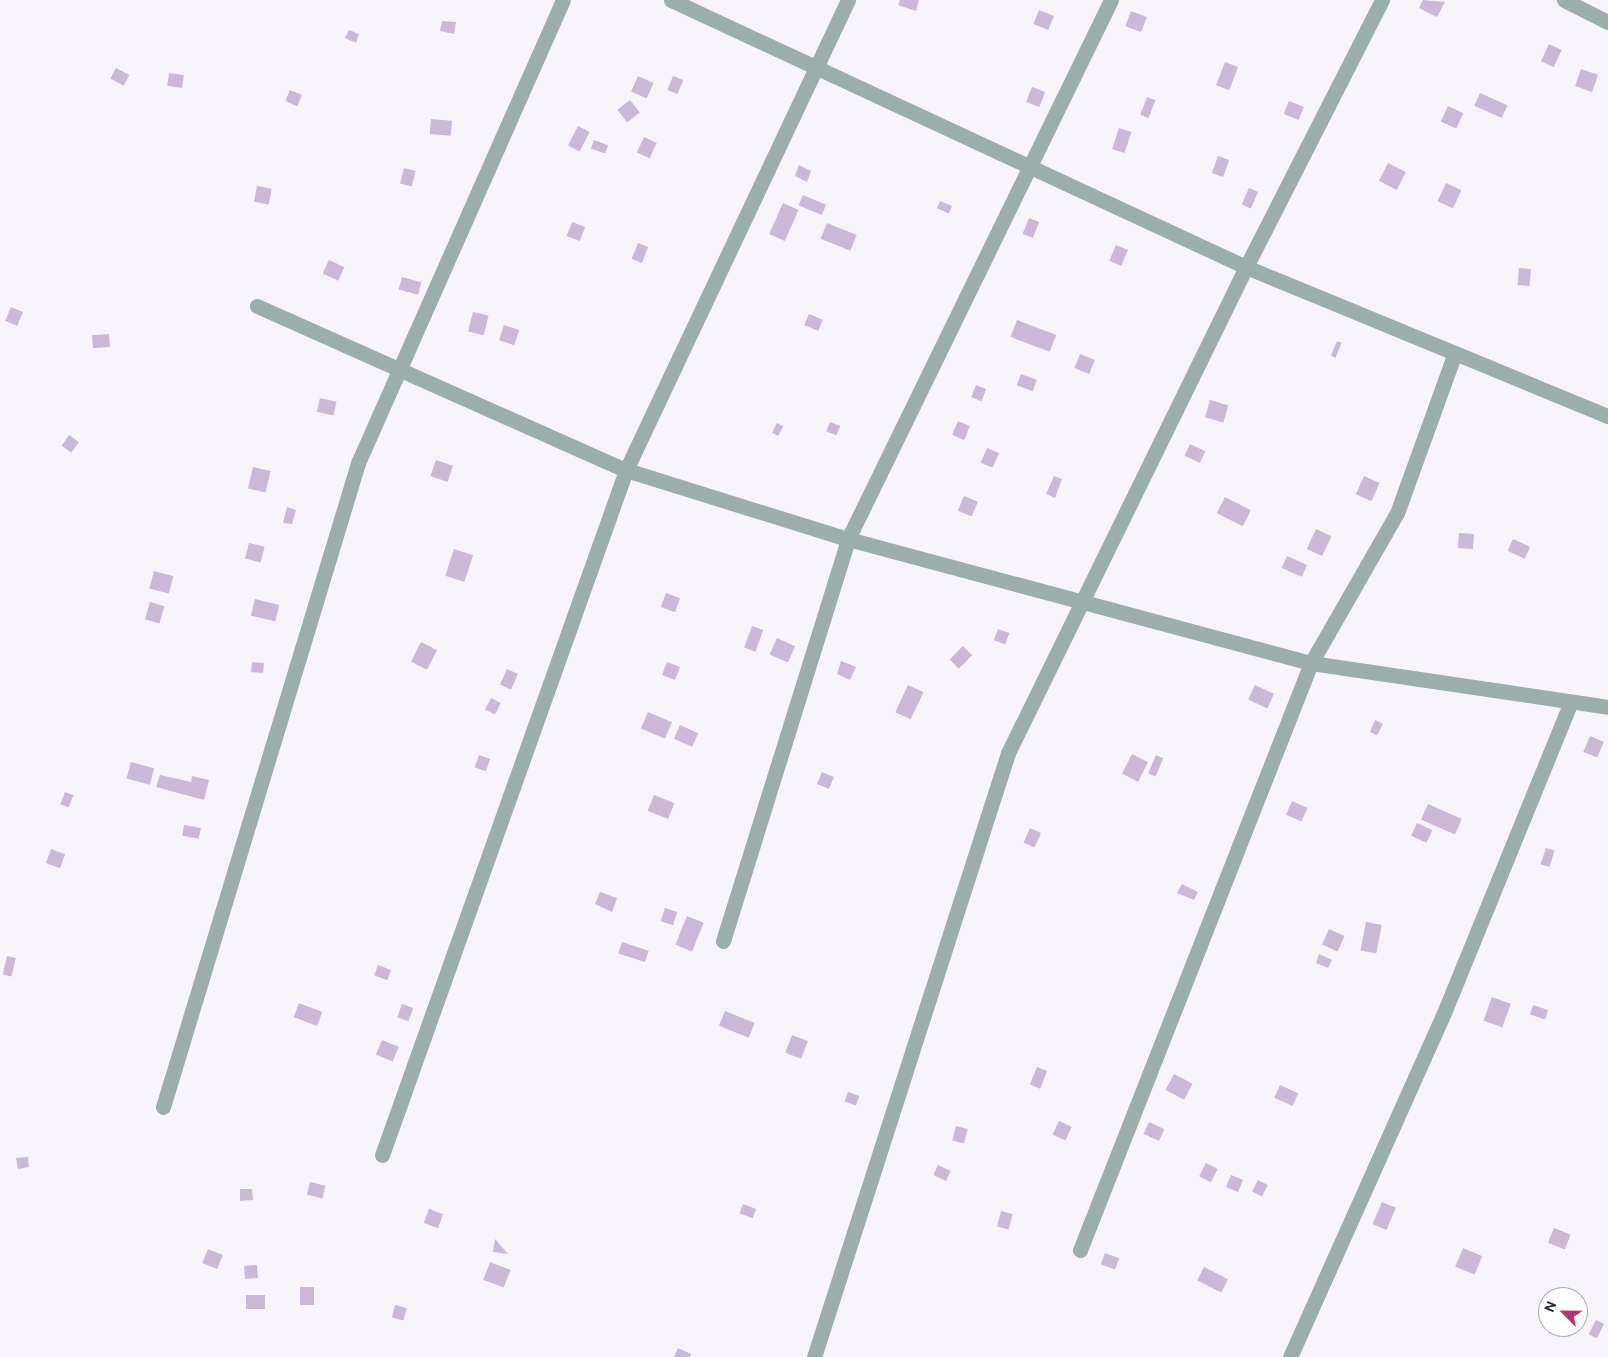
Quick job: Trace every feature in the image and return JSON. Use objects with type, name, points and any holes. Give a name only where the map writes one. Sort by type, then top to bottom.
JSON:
[{"type":"street","points":[[163,1107],[358,463],[563,0]]},
{"type":"street","points":[[671,0],[1031,169],[1246,267],[1608,416]]},
{"type":"street","points":[[382,1155],[626,470],[818,69],[848,0]]},
{"type":"street","points":[[723,942],[848,540],[1031,169],[1111,0]]},
{"type":"street","points":[[814,1357],[1008,753],[1246,267],[1382,0]]},
{"type":"street","points":[[1564,0],[1608,22]]},
{"type":"street","points":[[257,306],[626,470],[848,540],[1081,604],[1311,662],[1608,707]]},
{"type":"street","points":[[1080,1250],[1311,662],[1397,513],[1455,353]]},
{"type":"street","points":[[1290,1357],[1446,1008],[1571,702]]},
{"type":"building","points":[[900,0],[919,0],[916,11],[898,5]]},
{"type":"building","points":[[1423,0],[1445,2],[1437,17],[1419,8]]},
{"type":"building","points":[[1039,10],[1054,16],[1048,30],[1033,24]]},
{"type":"building","points":[[1131,11],[1147,17],[1141,32],[1125,26]]},
{"type":"building","points":[[442,21],[456,22],[454,34],[440,31]]},
{"type":"building","points":[[349,30],[359,34],[356,43],[345,38]]},
{"type":"building","points":[[1549,44],[1562,50],[1554,67],[1541,61]]},
{"type":"building","points":[[1225,62],[1238,67],[1229,90],[1216,85]]},
{"type":"building","points":[[116,68],[129,75],[124,86],[110,79]]},
{"type":"building","points":[[1581,69],[1598,75],[1592,92],[1575,86]]},
{"type":"building","points":[[169,73],[184,75],[182,88],[167,86]]},
{"type":"building","points":[[638,76],[654,83],[647,98],[631,92]]},
{"type":"building","points":[[673,76],[683,80],[678,94],[667,90]]},
{"type":"building","points":[[1032,87],[1045,92],[1039,107],[1026,102]]},
{"type":"building","points":[[290,90],[302,95],[297,106],[285,101]]},
{"type":"building","points":[[1480,93],[1507,105],[1502,118],[1474,106]]},
{"type":"building","points":[[1147,97],[1155,100],[1149,118],[1140,115]]},
{"type":"building","points":[[630,100],[640,113],[627,122],[617,110]]},
{"type":"building","points":[[1289,101],[1304,107],[1299,120],[1284,114]]},
{"type":"building","points":[[1448,106],[1463,113],[1456,129],[1441,121]]},
{"type":"building","points":[[431,119],[452,121],[451,136],[430,134]]},
{"type":"building","points":[[578,126],[590,132],[580,152],[568,146]]},
{"type":"building","points":[[1119,128],[1131,132],[1125,153],[1112,149]]},
{"type":"building","points":[[644,137],[657,143],[650,158],[637,152]]},
{"type":"building","points":[[594,140],[608,145],[605,154],[591,148]]},
{"type":"building","points":[[1218,156],[1229,160],[1223,177],[1212,173]]},
{"type":"building","points":[[1388,163],[1406,172],[1397,190],[1379,181]]},
{"type":"building","points":[[799,165],[811,171],[807,182],[795,176]]},
{"type":"building","points":[[404,168],[416,171],[412,186],[400,184]]},
{"type":"building","points":[[1446,183],[1461,190],[1453,208],[1438,201]]},
{"type":"building","points":[[257,186],[272,189],[269,205],[254,202]]},
{"type":"building","points":[[1249,188],[1258,192],[1251,209],[1242,204]]},
{"type":"building","points":[[803,195],[826,205],[822,215],[799,205]]},
{"type":"building","points":[[940,201],[952,206],[949,213],[937,208]]},
{"type":"building","points":[[783,203],[799,210],[785,241],[769,234]]},
{"type":"building","points":[[1029,218],[1039,222],[1033,238],[1023,234]]},
{"type":"building","points":[[572,222],[585,227],[580,241],[567,236]]},
{"type":"building","points":[[827,223],[857,235],[850,251],[821,239]]},
{"type":"building","points":[[638,243],[648,247],[642,263],[632,259]]},
{"type":"building","points":[[1116,245],[1128,250],[1121,266],[1109,261]]},
{"type":"building","points":[[329,260],[344,267],[338,281],[323,274]]},
{"type":"building","points":[[1519,268],[1531,269],[1529,286],[1518,285]]},
{"type":"building","points":[[402,277],[421,282],[418,295],[399,290]]},
{"type":"building","points":[[11,307],[23,312],[17,326],[5,321]]},
{"type":"building","points":[[473,312],[489,316],[484,335],[468,331]]},
{"type":"building","points":[[809,314],[823,320],[818,331],[804,325]]},
{"type":"building","points":[[1017,320],[1056,335],[1050,352],[1011,337]]},
{"type":"building","points":[[504,325],[519,330],[514,345],[499,340]]},
{"type":"building","points":[[109,334],[110,347],[93,348],[92,335]]},
{"type":"building","points":[[1337,341],[1342,343],[1336,358],[1331,356]]},
{"type":"building","points":[[1080,354],[1095,360],[1089,374],[1074,368]]},
{"type":"building","points":[[1021,374],[1037,380],[1033,391],[1017,385]]},
{"type":"building","points":[[976,385],[986,389],[981,401],[971,397]]},
{"type":"building","points":[[320,398],[337,402],[333,415],[317,412]]},
{"type":"building","points":[[1210,400],[1228,405],[1223,423],[1205,417]]},
{"type":"building","points":[[958,421],[970,426],[964,440],[952,435]]},
{"type":"building","points":[[830,422],[840,426],[836,435],[826,431]]},
{"type":"building","points":[[777,423],[783,426],[778,436],[772,433]]},
{"type":"building","points":[[69,435],[79,442],[71,453],[62,446]]},
{"type":"building","points":[[1190,444],[1205,451],[1200,463],[1185,456]]},
{"type":"building","points":[[987,448],[999,453],[993,468],[981,463]]},
{"type":"building","points":[[436,460],[453,466],[447,482],[430,476]]},
{"type":"building","points":[[253,467],[271,471],[266,492],[248,488]]},
{"type":"building","points":[[1054,476],[1062,479],[1055,498],[1046,494]]},
{"type":"building","points":[[1364,476],[1380,483],[1371,501],[1356,494]]},
{"type":"building","points":[[964,496],[978,502],[972,517],[958,511]]},
{"type":"building","points":[[1225,497],[1251,510],[1243,526],[1217,513]]},
{"type":"building","points":[[287,507],[296,510],[292,524],[283,523]]},
{"type":"building","points":[[1316,529],[1331,536],[1322,556],[1307,549]]},
{"type":"building","points":[[1459,533],[1474,534],[1473,549],[1458,548]]},
{"type":"building","points":[[1513,539],[1530,547],[1525,559],[1508,551]]},
{"type":"building","points":[[249,543],[265,547],[261,562],[245,559]]},
{"type":"building","points":[[454,549],[473,555],[464,582],[445,576]]},
{"type":"building","points":[[1287,556],[1307,565],[1302,577],[1282,568]]},
{"type":"building","points":[[154,571],[173,576],[169,594],[149,588]]},
{"type":"building","points":[[666,593],[680,598],[675,612],[661,607]]},
{"type":"building","points":[[255,599],[279,605],[275,622],[251,615]]},
{"type":"building","points":[[150,602],[164,606],[159,623],[145,619]]},
{"type":"building","points":[[752,626],[763,630],[755,652],[744,648]]},
{"type":"building","points":[[998,629],[1009,633],[1005,644],[994,640]]},
{"type":"building","points":[[777,638],[795,646],[788,663],[770,654]]},
{"type":"building","points":[[421,642],[437,650],[427,670],[411,662]]},
{"type":"building","points":[[963,646],[972,655],[959,669],[950,659]]},
{"type":"building","points":[[841,661],[856,667],[850,680],[837,674]]},
{"type":"building","points":[[252,662],[264,663],[263,673],[251,672]]},
{"type":"building","points":[[667,662],[680,667],[675,680],[662,675]]},
{"type":"building","points":[[507,669],[518,674],[511,689],[500,685]]},
{"type":"building","points":[[908,685],[923,692],[911,719],[895,712]]},
{"type":"building","points":[[1255,685],[1274,694],[1267,708],[1248,700]]},
{"type":"building","points":[[491,698],[501,703],[495,715],[485,710]]},
{"type":"building","points":[[648,712],[672,722],[665,739],[641,729]]},
{"type":"building","points":[[1375,720],[1383,724],[1377,735],[1370,732]]},
{"type":"building","points":[[680,725],[698,733],[692,747],[674,739]]},
{"type":"building","points":[[1590,736],[1604,742],[1597,758],[1583,752]]},
{"type":"building","points":[[1132,754],[1148,762],[1138,782],[1122,774]]},
{"type":"building","points":[[479,755],[490,759],[486,771],[475,767]]},
{"type":"building","points":[[1156,755],[1163,758],[1156,777],[1148,773]]},
{"type":"building","points":[[131,762],[154,768],[150,785],[127,778]]},
{"type":"building","points":[[822,772],[834,777],[829,789],[817,784]]},
{"type":"building","points":[[160,775],[191,782],[192,776],[209,780],[204,800],[156,787]]},
{"type":"building","points":[[65,792],[73,795],[69,807],[60,804]]},
{"type":"building","points":[[654,795],[674,803],[668,819],[648,811]]},
{"type":"building","points":[[1292,801],[1308,808],[1301,822],[1286,815]]},
{"type":"building","points":[[1428,804],[1462,819],[1455,835],[1421,820]]},
{"type":"building","points":[[1417,823],[1432,830],[1426,843],[1411,836]]},
{"type":"building","points":[[184,825],[201,828],[199,839],[182,836]]},
{"type":"building","points":[[1030,828],[1041,833],[1034,847],[1023,843]]},
{"type":"building","points":[[1546,848],[1555,851],[1549,867],[1541,864]]},
{"type":"building","points":[[51,849],[65,854],[60,868],[46,863]]},
{"type":"building","points":[[1182,884],[1198,892],[1194,900],[1177,893]]},
{"type":"building","points":[[600,892],[617,898],[612,912],[595,904]]},
{"type":"building","points":[[665,908],[677,912],[673,925],[661,921]]},
{"type":"building","points":[[687,916],[704,923],[692,951],[675,945]]},
{"type":"building","points":[[1366,922],[1382,925],[1376,954],[1360,950]]},
{"type":"building","points":[[1329,929],[1345,936],[1338,951],[1322,945]]},
{"type":"building","points":[[622,942],[649,951],[645,962],[618,953]]},
{"type":"building","points":[[1319,954],[1332,960],[1328,968],[1316,963]]},
{"type":"building","points":[[7,956],[16,958],[11,977],[3,975]]},
{"type":"building","points":[[378,965],[391,970],[387,980],[374,975]]},
{"type":"building","points":[[1492,997],[1511,1004],[1502,1027],[1483,1020]]},
{"type":"building","points":[[299,1003],[322,1012],[317,1026],[294,1017]]},
{"type":"building","points":[[402,1004],[413,1008],[408,1021],[397,1017]]},
{"type":"building","points":[[1533,1005],[1548,1010],[1545,1019],[1530,1015]]},
{"type":"building","points":[[725,1011],[755,1023],[749,1038],[719,1026]]},
{"type":"building","points":[[792,1035],[808,1041],[801,1059],[785,1053]]},
{"type":"building","points":[[382,1040],[399,1047],[393,1062],[376,1055]]},
{"type":"building","points":[[1037,1067],[1047,1071],[1040,1089],[1030,1085]]},
{"type":"building","points":[[1174,1074],[1193,1084],[1184,1100],[1166,1090]]},
{"type":"building","points":[[1280,1085],[1298,1093],[1293,1106],[1274,1098]]},
{"type":"building","points":[[848,1092],[859,1096],[856,1106],[845,1101]]},
{"type":"building","points":[[1059,1121],[1072,1127],[1065,1141],[1053,1135]]},
{"type":"building","points":[[1149,1122],[1164,1129],[1159,1141],[1144,1134]]},
{"type":"building","points":[[956,1126],[968,1129],[964,1143],[952,1141]]},
{"type":"building","points":[[28,1157],[29,1167],[18,1169],[16,1158]]},
{"type":"building","points":[[1206,1163],[1218,1169],[1211,1182],[1199,1176]]},
{"type":"building","points":[[938,1165],[951,1171],[946,1181],[933,1175]]},
{"type":"building","points":[[1231,1175],[1243,1180],[1238,1192],[1226,1187]]},
{"type":"building","points":[[1258,1180],[1268,1185],[1262,1197],[1252,1192]]},
{"type":"building","points":[[310,1182],[326,1186],[322,1198],[307,1195]]},
{"type":"building","points":[[240,1189],[252,1189],[253,1200],[240,1201]]},
{"type":"building","points":[[1382,1202],[1396,1208],[1386,1230],[1373,1224]]},
{"type":"building","points":[[743,1204],[756,1209],[752,1218],[739,1213]]},
{"type":"building","points":[[429,1209],[443,1214],[438,1228],[424,1223]]},
{"type":"building","points":[[1001,1211],[1013,1214],[1009,1229],[997,1227]]},
{"type":"building","points":[[1554,1228],[1571,1235],[1565,1250],[1548,1243]]},
{"type":"building","points":[[495,1239],[508,1254],[493,1252]]},
{"type":"building","points":[[1463,1248],[1482,1256],[1475,1275],[1455,1266]]},
{"type":"building","points":[[208,1249],[223,1255],[217,1269],[202,1263]]},
{"type":"building","points":[[1105,1253],[1119,1258],[1115,1269],[1101,1264]]},
{"type":"building","points":[[490,1262],[511,1270],[504,1288],[483,1280]]},
{"type":"building","points":[[257,1265],[258,1278],[245,1279],[244,1266]]},
{"type":"building","points":[[1204,1267],[1228,1279],[1221,1293],[1197,1280]]},
{"type":"building","points":[[300,1287],[314,1287],[314,1305],[300,1305]]},
{"type":"building","points":[[246,1295],[265,1295],[265,1309],[246,1309]]},
{"type":"building","points":[[395,1305],[407,1308],[403,1321],[392,1318]]},
{"type":"building","points":[[1596,1320],[1604,1324],[1597,1338],[1589,1334]]},
{"type":"building","points":[[678,1348],[691,1354],[690,1357],[674,1357]]}]
